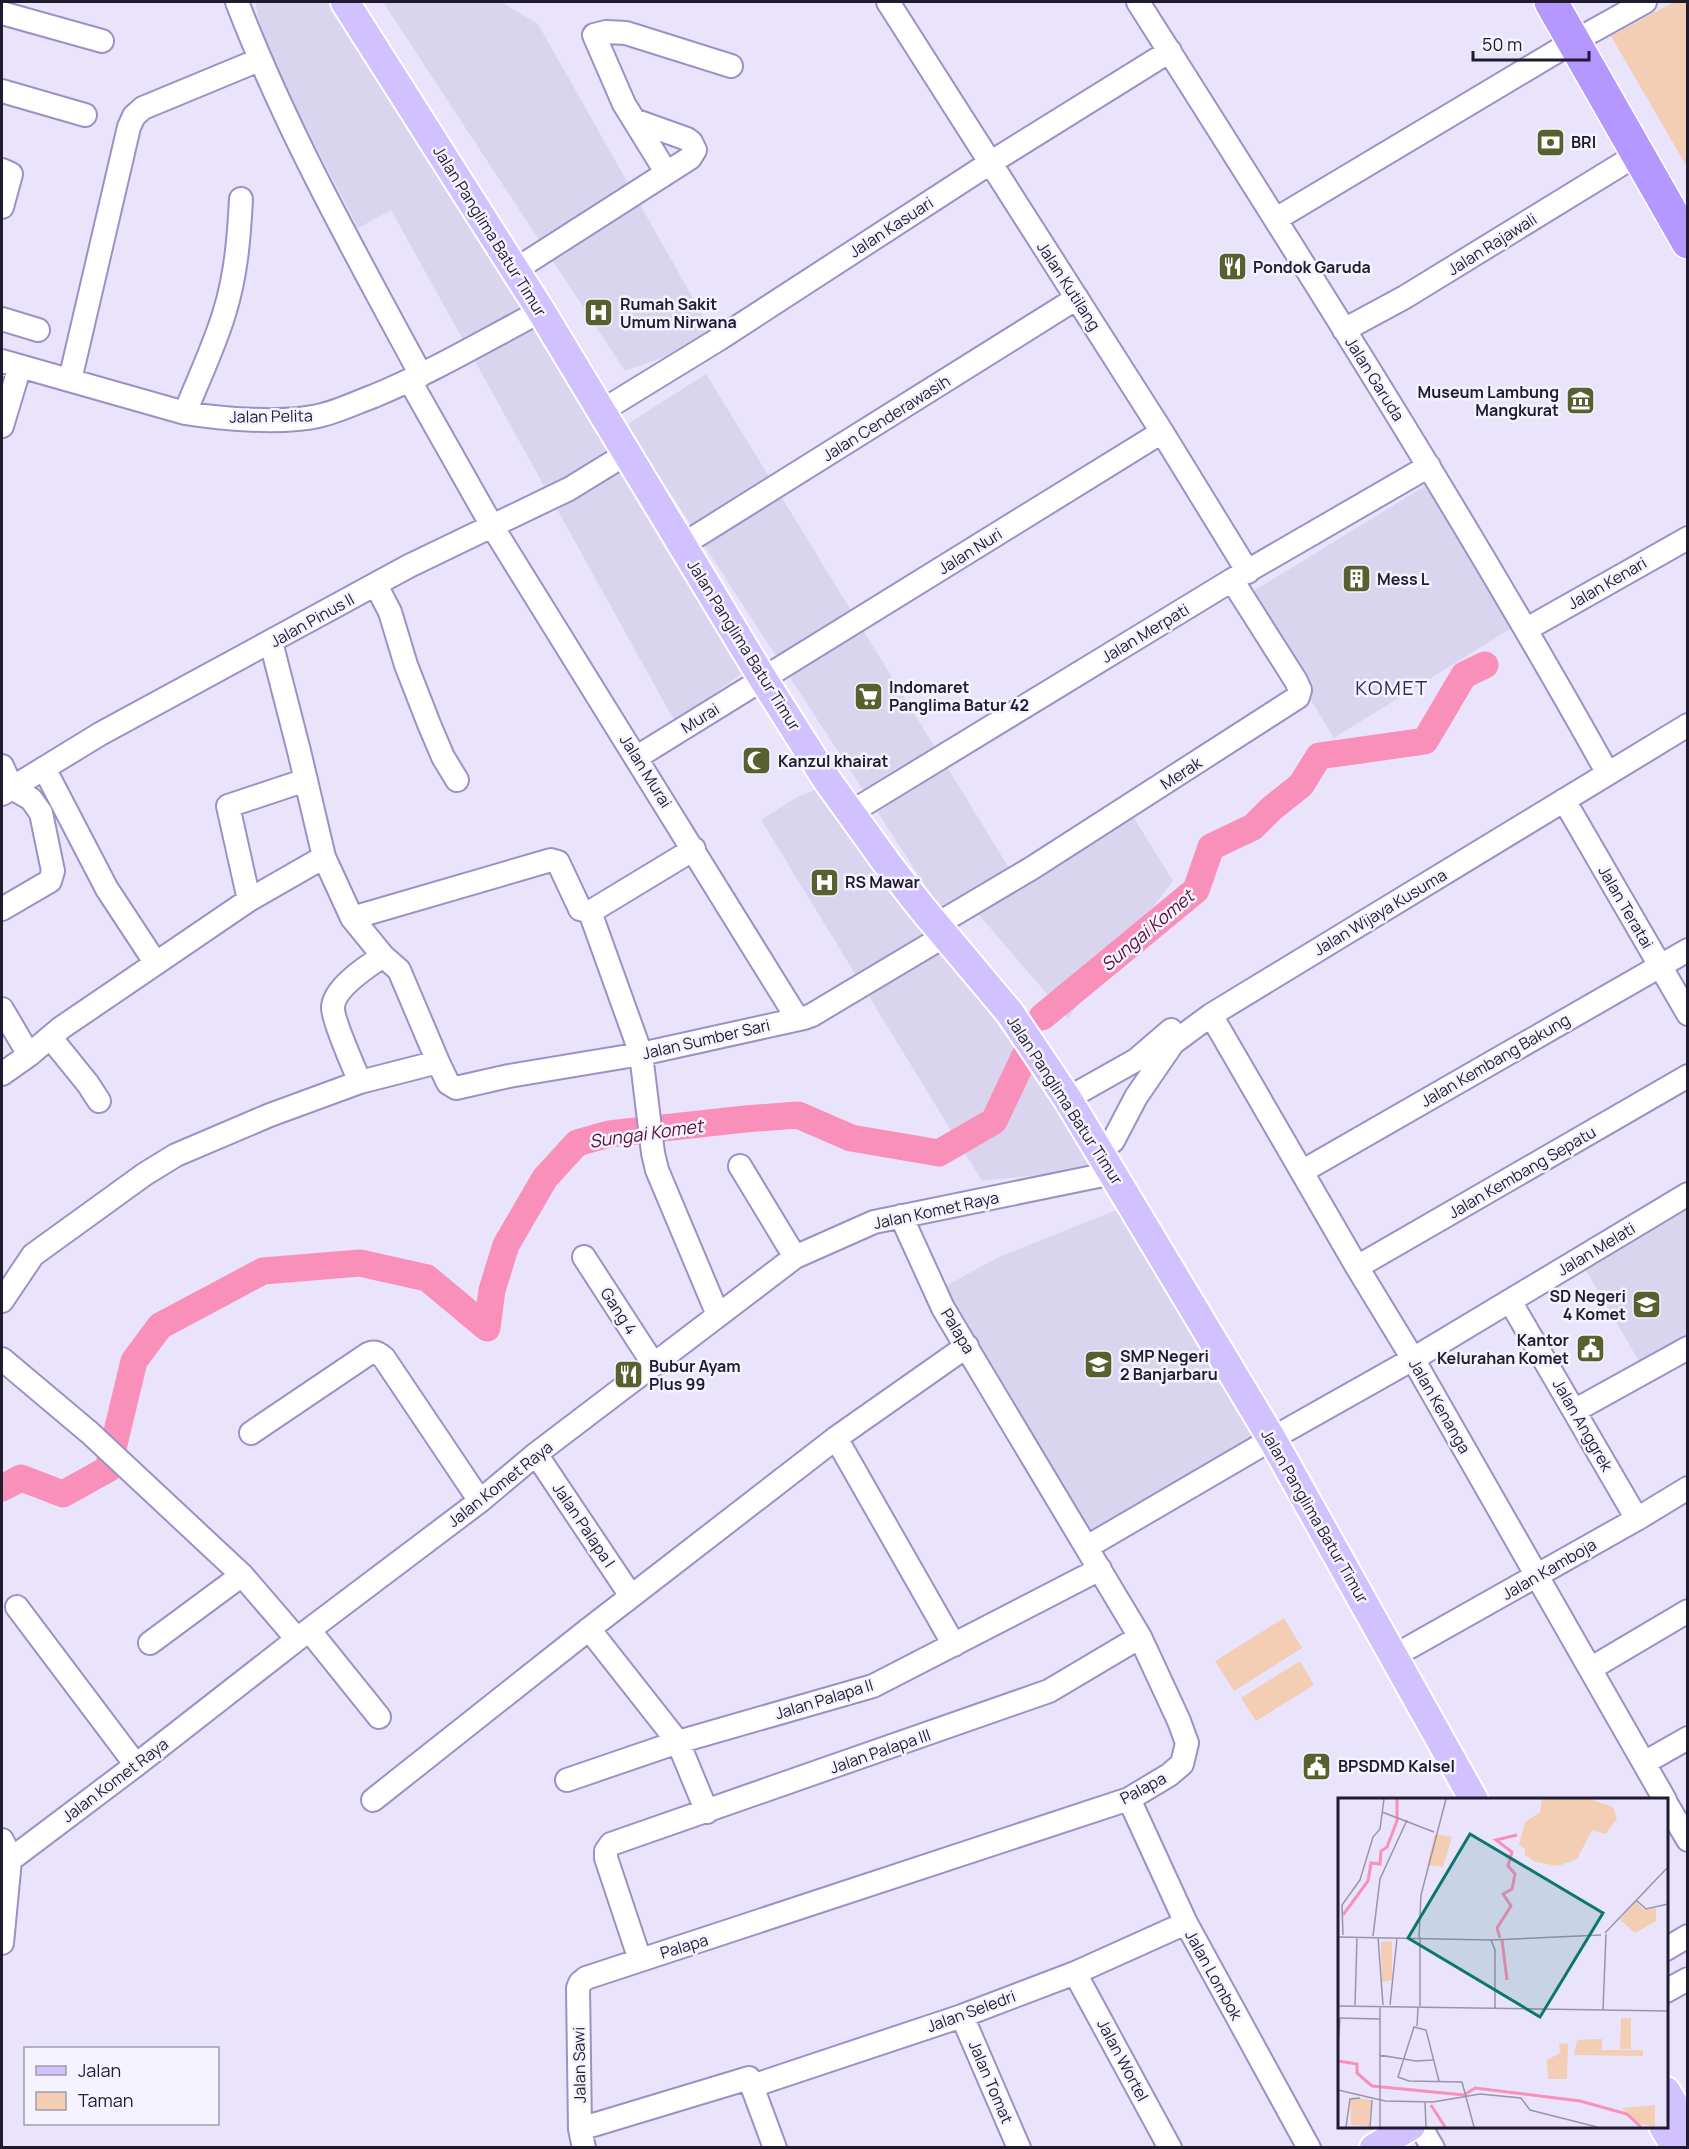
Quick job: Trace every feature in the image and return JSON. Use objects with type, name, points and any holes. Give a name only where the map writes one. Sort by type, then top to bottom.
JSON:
[{"type":"highway","points":[[1551,2],[1582,36],[1688,203]]},
{"type":"highway","points":[[1573,2],[1582,36],[1638,154],[1688,242]]},
{"type":"main road","name":"Jalan Panglima Batur Timur","points":[[345,2],[541,311],[626,454],[715,583],[770,675],[827,780],[921,907],[997,974],[1042,1031],[1113,1141],[1479,1790]]},
{"type":"main road","name":"Jalan Panglima Batur Timur","points":[[365,2],[695,537],[715,583]]},
{"type":"main road","name":"Jalan Panglima Batur Timur","points":[[770,675],[863,805],[946,927],[1036,1049],[1279,1434]]},
{"type":"main road","name":"Jalan Panglima Batur Timur","points":[[1377,1607],[1410,1647],[1479,1790]]},
{"type":"main road","points":[[1668,2094],[1688,2129]]},
{"type":"main road","points":[[1374,2148],[1409,2128]]},
{"type":"main road","points":[[1664,2128],[1676,2148]]},
{"type":"street","name":"Jalan Murai","points":[[237,2],[259,60],[313,174],[492,526],[797,1018]]},
{"type":"street","name":"Jalan Kutilang","points":[[888,2],[1162,432],[1240,576]]},
{"type":"street","name":"Jalan Garuda","points":[[1138,2],[1429,466],[1527,629],[1602,763]]},
{"type":"street","points":[[1276,219],[1582,36],[1645,2]]},
{"type":"street","points":[[2,13],[102,41]]},
{"type":"street","points":[[666,172],[618,91],[594,35],[606,32],[626,33],[731,66]]},
{"type":"street","name":"Jalan Kasuari","points":[[613,404],[719,339],[990,163],[1170,51]]},
{"type":"street","points":[[70,380],[129,127],[134,116],[143,108],[259,60]]},
{"type":"street","points":[[2,91],[85,115]]},
{"type":"street","points":[[526,263],[693,154],[695,150],[691,142],[634,120]]},
{"type":"street","name":"Jalan Rajawali","points":[[1344,330],[1405,297],[1638,154]]},
{"type":"street","points":[[2,170],[11,174],[2,207]]},
{"type":"street","points":[[185,413],[229,297],[239,242],[241,199]]},
{"type":"street","name":"Jalan Cenderawasih","points":[[695,537],[1077,298]]},
{"type":"street","name":"Jalan Pelita","points":[[11,364],[185,413],[213,417],[272,419],[316,417],[339,410],[416,378],[541,311]]},
{"type":"street","points":[[2,319],[38,330]]},
{"type":"street","points":[[2,426],[11,364]]},
{"type":"street","name":"Jalan Nuri","points":[[770,675],[1162,432]]},
{"type":"street","name":"Jalan Pinus II","points":[[7,791],[99,734],[408,566],[568,489],[626,454]]},
{"type":"street","name":"Jalan Merpati","points":[[863,805],[1240,576],[1429,466]]},
{"type":"street","name":"Jalan Kenari","points":[[1527,629],[1688,538]]},
{"type":"street","name":"Merak","points":[[946,927],[1032,868],[1298,697],[1300,690],[1296,681],[1240,576]]},
{"type":"street","points":[[376,585],[390,612],[403,656],[429,724],[443,757],[457,780]]},
{"type":"street","points":[[2,1301],[33,1255],[145,1174],[176,1155],[270,1115],[360,1082],[438,1062],[399,970],[383,956],[352,918],[324,857],[271,642]]},
{"type":"street","name":"Murai","points":[[637,757],[770,675]]},
{"type":"street","name":"Jalan Wijaya Kusuma","points":[[1113,1141],[1140,1089],[1173,1043],[1210,1015],[1688,710]]},
{"type":"street","name":"Jalan Wijaya Kusuma","points":[[1081,1092],[1136,1060],[1205,1004],[1564,800],[1688,725]]},
{"type":"street","points":[[2,766],[7,791],[31,799],[41,813],[53,871],[50,881],[2,909]]},
{"type":"street","points":[[44,768],[108,889],[155,962]]},
{"type":"street","points":[[249,900],[228,806],[306,780]]},
{"type":"street","name":"Jalan Teratai","points":[[1564,800],[1688,1014]]},
{"type":"street","points":[[352,918],[553,860],[558,862],[580,909],[590,912],[694,849]]},
{"type":"street","points":[[2,1074],[155,962],[249,900],[324,857]]},
{"type":"street","points":[[590,912],[641,1054],[654,1159],[718,1314]]},
{"type":"street","name":"Jalan Sumber Sari","points":[[438,1062],[448,1083],[460,1088],[509,1076],[641,1054],[812,1015],[946,927]]},
{"type":"street","name":"Jalan Kembang Bakung","points":[[1303,1171],[1688,950]]},
{"type":"street","points":[[360,1082],[333,1010],[337,996],[356,975],[383,956]]},
{"type":"street","points":[[2,1009],[29,1055]]},
{"type":"street","name":"Jalan Kenanga","points":[[1210,1015],[1413,1359],[1664,1798]]},
{"type":"street","points":[[50,1037],[99,1101]]},
{"type":"street","name":"Jalan Kembang Sepatu","points":[[1357,1267],[1688,1076]]},
{"type":"street","points":[[740,1166],[795,1257]]},
{"type":"street","name":"Jalan Komet Raya","points":[[2,1943],[6,1850],[136,1765],[303,1634],[480,1501],[536,1454],[795,1257],[874,1222],[1113,1173]]},
{"type":"street","name":"Jalan Melati","points":[[1087,1547],[1279,1434],[1413,1359],[1688,1194]]},
{"type":"street","name":"Palapa","points":[[580,1983],[586,1978],[1129,1798],[1169,1775],[1182,1764],[1186,1743],[1179,1721],[1140,1637],[943,1308],[901,1216]]},
{"type":"street","name":"Gang 4","points":[[584,1257],[654,1365]]},
{"type":"street","name":"Jalan Anggrek","points":[[1510,1301],[1637,1519]]},
{"type":"street","points":[[373,1800],[836,1438],[967,1346]]},
{"type":"street","points":[[1574,1411],[1688,1348]]},
{"type":"street","points":[[251,1433],[373,1352],[384,1358],[480,1501]]},
{"type":"street","points":[[2,1359],[90,1433],[242,1575],[303,1634],[379,1717]]},
{"type":"street","points":[[836,1438],[954,1645]]},
{"type":"street","name":"Jalan Palapa I","points":[[536,1454],[631,1596]]},
{"type":"street","name":"Jalan Kamboja","points":[[1410,1647],[1688,1488]]},
{"type":"street","name":"Jalan Palapa II","points":[[567,1780],[678,1742],[873,1686],[1100,1569]]},
{"type":"street","points":[[150,1643],[242,1575]]},
{"type":"street","points":[[17,1607],[136,1765]]},
{"type":"street","points":[[1590,1669],[1688,1611]]},
{"type":"street","points":[[589,1629],[678,1742],[706,1812]]},
{"type":"street","name":"Jalan Palapa III","points":[[640,1960],[606,1858],[606,1851],[611,1844],[1049,1691],[1140,1637]]},
{"type":"street","points":[[1644,1763],[1688,1738]]},
{"type":"street","name":"Jalan Lombok","points":[[1129,1798],[1186,1923],[1309,2148]]},
{"type":"street","name":"Jalan Kenanga","points":[[1668,1805],[1688,1840]]},
{"type":"street","name":"Jalan Seledri","points":[[582,2138],[962,2016],[1075,1973],[1186,1923]]},
{"type":"street","points":[[1668,1948],[1688,1936]]},
{"type":"street","name":"Jalan Wortel","points":[[1075,1973],[1170,2148]]},
{"type":"street","points":[[1668,1990],[1688,1979]]},
{"type":"street","name":"Jalan Sawi","points":[[580,1983],[578,1988],[582,2138]]},
{"type":"street","name":"Jalan Tomat","points":[[962,2016],[1019,2148]]},
{"type":"street","points":[[751,2082],[775,2148]]},
{"type":"street","points":[[1421,2128],[1433,2148]]},
{"type":"shaded area","points":[[255,2],[331,2],[748,669],[675,722],[391,210],[358,228],[267,53]]},
{"type":"shaded area","points":[[383,2],[501,2],[538,24],[716,339],[625,371]]},
{"type":"shaded area","points":[[706,374],[1009,868],[941,910],[626,425]]},
{"type":"shaded area","points":[[1428,484],[1515,626],[1334,738],[1247,595]]},
{"type":"shaded area","points":[[819,788],[1105,1167],[982,1181],[761,820],[795,798]]},
{"type":"shaded area","points":[[1134,818],[1173,881],[1068,1018],[978,914]]},
{"type":"shaded area","name":"SD Negeri 4 Komet","points":[[1687,1208],[1687,1342],[1643,1368],[1584,1267]]},
{"type":"shaded area","name":"SMP Negeri 2 Banjarbaru","points":[[1119,1209],[1257,1443],[1087,1543],[942,1288],[999,1257]]},
{"type":"green space","points":[[1674,2],[1687,2],[1687,167],[1611,36]]},
{"type":"green space","points":[[1284,1618],[1302,1648],[1234,1691],[1215,1661]]},
{"type":"green space","points":[[1300,1661],[1314,1685],[1256,1721],[1241,1698]]},
{"type":"waterway","name":"Sungai Komet","points":[[1042,1017],[1196,890],[1211,847],[1253,827],[1301,785],[1319,756],[1425,741],[1464,675],[1485,665]]},
{"type":"waterway","name":"Sungai Komet","points":[[2,1488],[21,1478],[63,1494],[108,1469],[134,1361],[160,1326],[263,1271],[360,1263],[427,1278],[487,1328],[492,1290],[506,1245],[545,1178],[577,1143],[609,1134],[798,1115],[851,1138],[939,1153],[994,1121],[1029,1047]]},
{"type":"place","name":"BRI","points":[[1550,142]]},
{"type":"place","name":"Pondok Garuda","points":[[1232,267]]},
{"type":"place","name":"Rumah Sakit Umum Nirwana","points":[[599,313]]},
{"type":"place","name":"Museum Lambung Mangkurat","points":[[1580,401]]},
{"type":"place","name":"Mess L","points":[[1356,579]]},
{"type":"place","name":"Indomaret Panglima Batur 42","points":[[868,696]]},
{"type":"place","name":"Kanzul khairat","points":[[757,761]]},
{"type":"place","name":"RS Mawar","points":[[824,882]]},
{"type":"place","name":"SD Negeri 4 Komet","points":[[1647,1305]]},
{"type":"place","name":"Kantor Kelurahan Komet","points":[[1590,1349]]},
{"type":"place","name":"SMP Negeri 2 Banjarbaru","points":[[1099,1365]]},
{"type":"place","name":"Bubur Ayam Plus 99","points":[[628,1375]]},
{"type":"place","name":"BPSDMD Kalsel","points":[[1317,1766]]},
{"type":"district","name":"KOMET","points":[[1392,687]]}]
